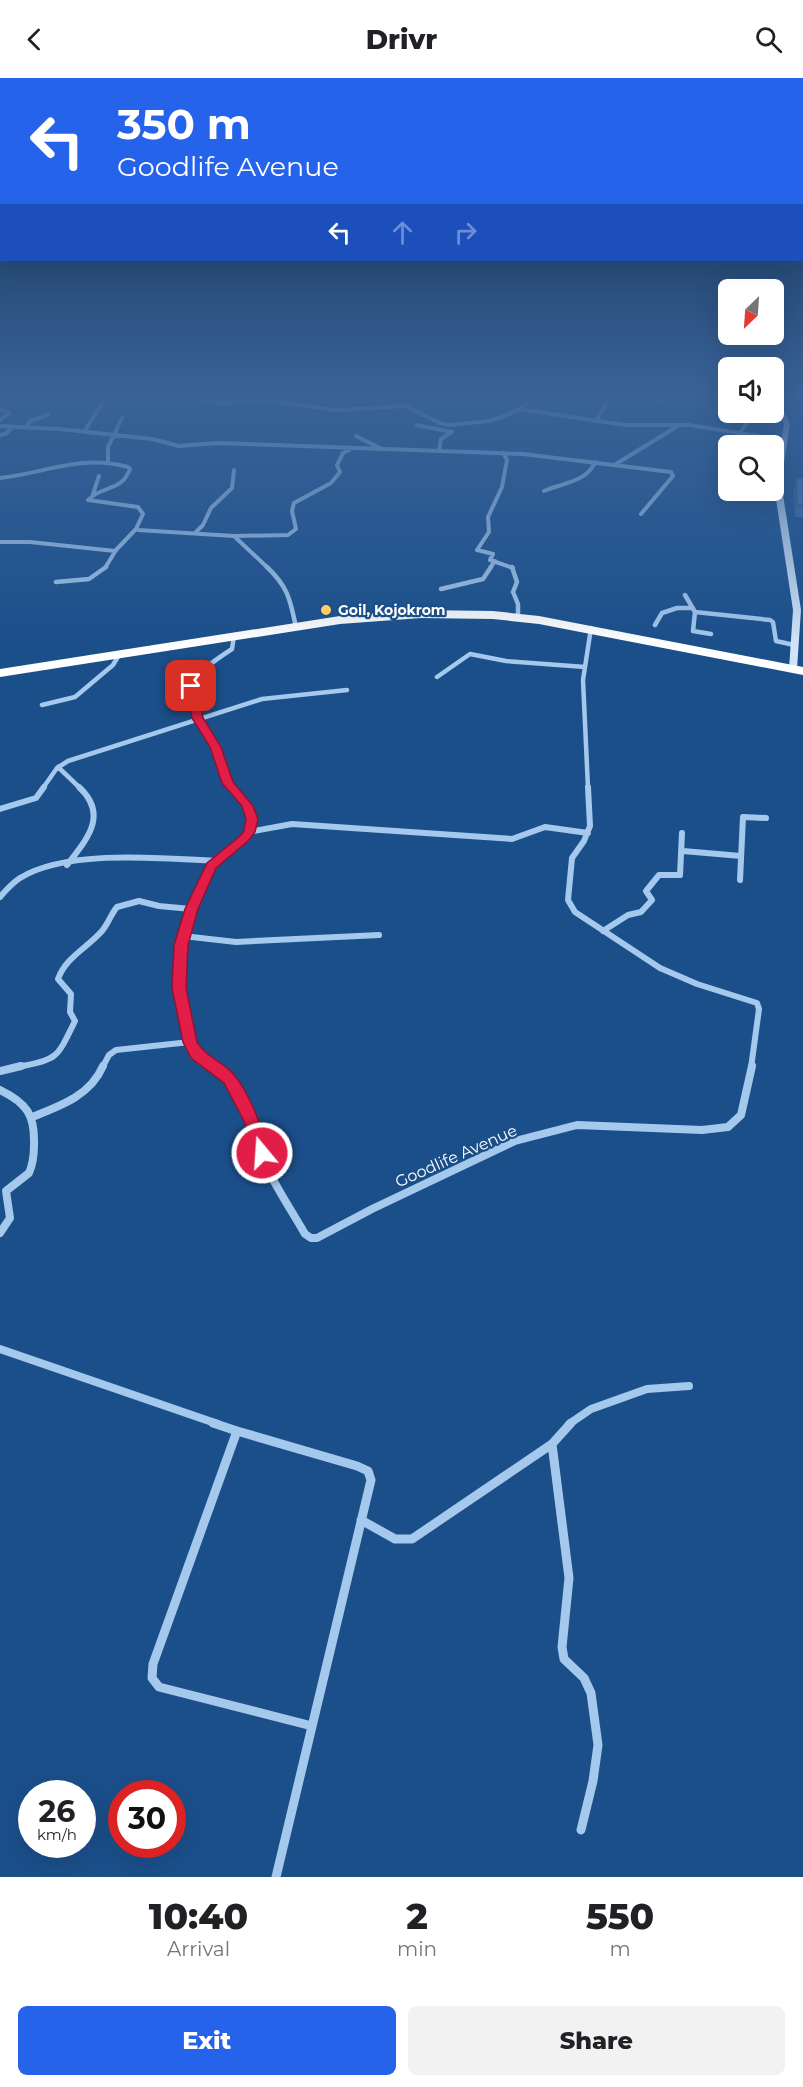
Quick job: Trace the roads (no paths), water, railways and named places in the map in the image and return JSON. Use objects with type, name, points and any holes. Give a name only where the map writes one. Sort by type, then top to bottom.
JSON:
[{"type":"highway","points":[[0,673],[296,627],[401,615],[472,614],[518,617],[591,628],[798,670]]},
{"type":"street","points":[[56,582],[79,581],[96,575],[103,570],[115,551],[138,530],[142,511],[132,506],[88,500],[93,494],[98,479]]},
{"type":"street","points":[[93,494],[118,487],[126,479]]},
{"type":"street","points":[[195,533],[203,525],[211,508],[232,488],[233,479]]},
{"type":"street","points":[[138,530],[234,536],[281,536],[292,533],[296,529],[292,511],[294,503],[334,479]]},
{"type":"street","points":[[503,479],[500,492],[488,517],[489,532],[477,550],[492,553],[490,560],[512,566],[517,582],[513,592],[518,604],[518,617]]},
{"type":"street","points":[[544,490],[572,479]]},
{"type":"street","points":[[641,514],[669,479]]},
{"type":"street","points":[[780,501],[795,587],[798,617],[794,645],[798,670]]},
{"type":"street","points":[[234,536],[282,580],[289,595],[296,627]]},
{"type":"street","points":[[0,542],[30,542],[115,551]]},
{"type":"street","points":[[441,589],[483,579],[495,561]]},
{"type":"street","points":[[685,596],[694,610],[693,631],[711,634]]},
{"type":"street","points":[[655,625],[662,613],[677,608],[770,620],[773,622],[775,640],[794,645]]},
{"type":"street","points":[[32,1117],[68,1103],[97,1078],[107,1058],[116,1050],[190,1042],[179,988],[183,936],[191,909],[211,866],[249,832],[292,824],[512,839],[521,838],[536,829],[546,827],[588,833],[588,758],[583,680],[591,628]]},
{"type":"street","points":[[234,636],[232,649],[209,664],[192,682],[191,691],[198,718],[215,747],[228,783],[248,806],[252,819],[249,832]]},
{"type":"street","points":[[437,677],[470,654],[506,661],[585,667]]},
{"type":"street","points":[[42,705],[75,697],[113,664],[118,655]]},
{"type":"street","points":[[0,810],[36,798],[58,767],[68,761],[262,699],[347,690]]},
{"type":"street","points":[[58,767],[90,797],[94,809],[88,838],[67,865]]},
{"type":"street","points":[[740,880],[743,817],[766,818]]},
{"type":"street","name":"Goodlife Avenue","points":[[190,1042],[196,1054],[230,1079],[252,1121],[268,1169],[305,1234],[311,1238],[317,1238],[382,1204],[516,1142],[577,1125],[702,1130],[728,1127],[741,1115],[751,1071],[759,1009],[757,1003],[697,984],[660,968],[575,912],[568,900],[572,858],[588,833]]},
{"type":"street","points":[[603,931],[628,915],[641,912],[652,900],[646,891],[659,875],[680,875],[683,851],[682,833]]},
{"type":"street","points":[[683,851],[741,856]]},
{"type":"street","points":[[0,897],[17,880],[28,874],[67,865],[126,858],[216,861]]},
{"type":"street","points":[[0,1071],[50,1060],[59,1053],[75,1021],[70,1012],[71,994],[58,980],[59,973],[69,959],[87,947],[104,928],[117,907],[138,901],[159,906],[191,909]]},
{"type":"street","points":[[183,936],[236,942],[379,935]]},
{"type":"street","points":[[0,1090],[13,1096],[32,1117],[34,1152],[31,1170],[6,1191],[12,1209],[11,1218],[0,1233]]},
{"type":"street","points":[[0,1349],[237,1431],[368,1471],[371,1480],[362,1520],[276,1877]]},
{"type":"street","points":[[362,1520],[395,1539],[412,1539],[552,1444],[573,1420],[611,1400],[647,1389],[689,1386]]},
{"type":"street","points":[[237,1431],[153,1664],[152,1678],[159,1687],[312,1726]]},
{"type":"street","points":[[552,1444],[569,1578],[562,1647],[564,1659],[584,1678],[591,1693],[598,1745],[593,1781],[581,1830]]},
{"type":"place","name":"Goil, Kojokrom","points":[[326,610]]}]
